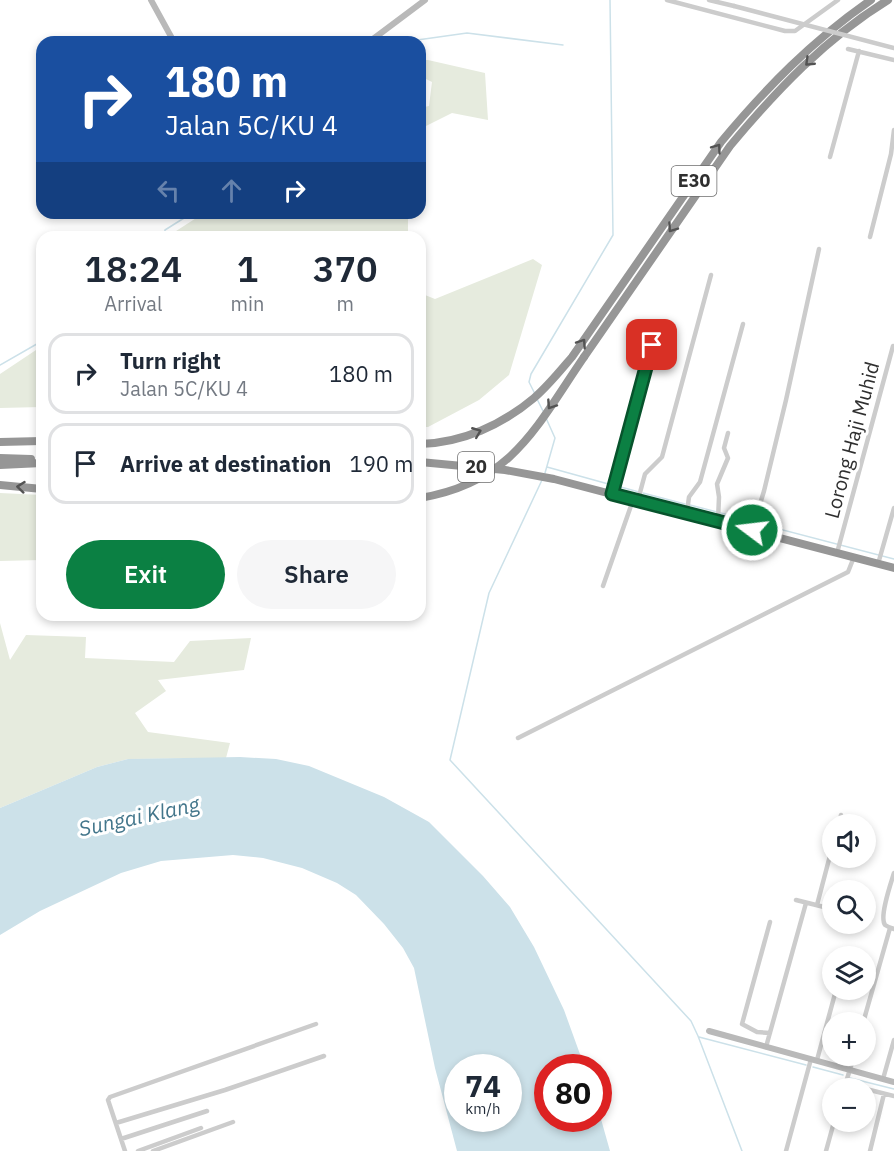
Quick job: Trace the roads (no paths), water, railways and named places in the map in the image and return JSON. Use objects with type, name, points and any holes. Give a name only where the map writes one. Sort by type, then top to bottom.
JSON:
[{"type":"highway","name":"E30","points":[[426,444],[460,439],[480,432],[500,422],[534,399],[572,357],[714,151],[745,113],[769,86],[820,38],[871,0]]},
{"type":"highway","name":"E30","points":[[426,497],[442,494],[482,479],[508,460],[537,426],[717,165],[753,118],[828,43],[888,0]]},
{"type":"highway","points":[[0,441],[36,441]]},
{"type":"highway","points":[[0,458],[36,461]]},
{"type":"highway","points":[[0,465],[36,462]]},
{"type":"highway","name":"20","points":[[426,462],[458,464],[554,479],[718,518],[894,568]]},
{"type":"highway","points":[[0,485],[36,488]]},
{"type":"street","points":[[151,0],[171,36]]},
{"type":"street","points":[[377,36],[425,0]]},
{"type":"street","points":[[667,0],[785,31],[795,31],[838,0]]},
{"type":"street","points":[[709,0],[894,48]]},
{"type":"street","points":[[849,49],[894,60]]},
{"type":"street","points":[[830,157],[859,51]]},
{"type":"street","points":[[870,237],[891,154],[894,130]]},
{"type":"street","points":[[753,528],[786,400],[819,249]]},
{"type":"street","points":[[603,586],[645,474],[662,457],[711,275]]},
{"type":"street","points":[[687,511],[688,501],[700,482],[743,324]]},
{"type":"street","points":[[612,494],[652,345]]},
{"type":"street","name":"Lorong Haji Muhid","points":[[838,551],[893,346]]},
{"type":"street","points":[[718,518],[717,484],[728,458],[724,448],[728,433]]},
{"type":"street","points":[[879,562],[894,508]]},
{"type":"street","points":[[518,738],[848,572],[854,557]]},
{"type":"street","points":[[817,905],[827,868]]},
{"type":"street","points":[[866,1012],[892,928],[884,923],[884,920],[885,904],[894,873]]},
{"type":"street","points":[[796,900],[822,906]]},
{"type":"street","points":[[766,1047],[806,903]]},
{"type":"street","points":[[770,922],[742,1024],[757,1032],[770,1033]]},
{"type":"street","points":[[786,1151],[833,1000]]},
{"type":"street","points":[[125,1151],[108,1100],[110,1097],[316,1024]]},
{"type":"street","points":[[709,1032],[894,1082]]},
{"type":"street","points":[[883,1079],[894,1040]]},
{"type":"street","points":[[116,1123],[225,1090],[324,1056]]},
{"type":"street","points":[[847,1078],[851,1066]]},
{"type":"street","points":[[876,1092],[894,1096]]},
{"type":"street","points":[[870,1151],[884,1094]]},
{"type":"street","points":[[121,1139],[207,1110]]},
{"type":"street","points":[[153,1151],[233,1122]]},
{"type":"street","points":[[138,1151],[201,1128]]},
{"type":"street","points":[[826,1151],[831,1132]]},
{"type":"water","name":"Sungai Klang","points":[[240,757],[276,759],[309,766],[384,797],[429,822],[483,876],[510,907],[534,947],[564,1010],[580,1054],[534,1054],[534,1132],[605,1132],[610,1151],[457,1151],[452,1132],[522,1132],[522,1054],[444,1054],[444,1102],[414,968],[403,948],[356,895],[337,883],[302,868],[263,858],[233,855],[161,861],[121,873],[40,911],[0,935],[0,808],[97,767],[128,759]]},
{"type":"waterway","points":[[535,394],[529,382],[531,374],[613,235],[610,0]]},
{"type":"waterway","points":[[426,39],[467,33],[563,45]]},
{"type":"waterway","points":[[165,231],[182,219]]},
{"type":"waterway","points":[[0,365],[36,344]]},
{"type":"waterway","points":[[537,399],[543,411]]},
{"type":"waterway","points":[[545,473],[555,438],[546,418]]},
{"type":"waterway","points":[[547,467],[612,485]]},
{"type":"waterway","points":[[542,480],[489,593],[450,760],[691,1021],[742,1151]]},
{"type":"waterway","points":[[617,486],[639,492]]},
{"type":"waterway","points":[[643,493],[685,504]]},
{"type":"waterway","points":[[690,505],[752,521]]},
{"type":"waterway","points":[[756,523],[894,559]]},
{"type":"waterway","points":[[699,1037],[806,1065]]},
{"type":"waterway","points":[[813,1067],[843,1075]]},
{"type":"waterway","points":[[876,1084],[894,1089]]}]
